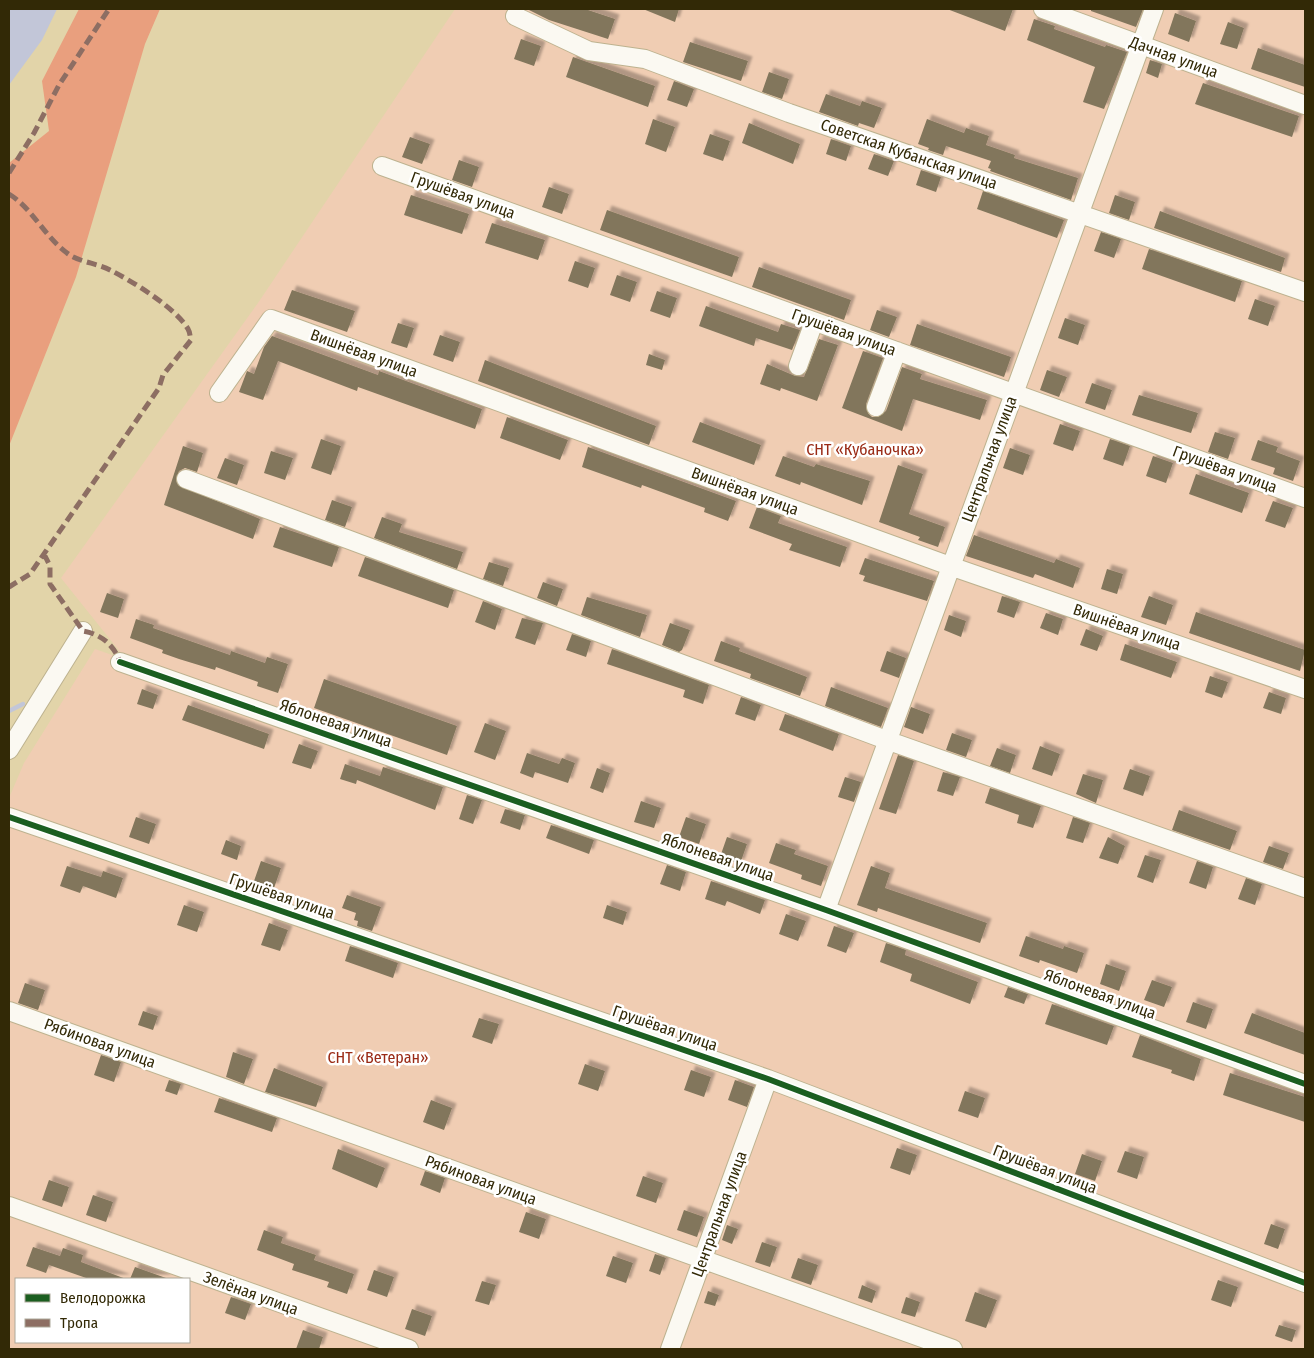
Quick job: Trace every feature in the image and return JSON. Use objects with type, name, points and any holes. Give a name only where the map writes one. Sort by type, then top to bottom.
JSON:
[{"type":"street","name":"Дачная улица","points":[[1042,9],[1305,105]]},
{"type":"street","name":"Центральная улица","points":[[826,910],[1154,9]]},
{"type":"street","name":"Советская Кубанская улица","points":[[515,16],[589,51],[645,59],[789,113],[1079,212],[1305,292]]},
{"type":"street","name":"Грушёвая улица","points":[[382,166],[1305,498]]},
{"type":"street","name":"Вишнёвая улица","points":[[219,393],[271,319],[950,566],[1305,690]]},
{"type":"street","points":[[798,366],[814,322]]},
{"type":"street","points":[[876,407],[897,351]]},
{"type":"street","points":[[186,479],[889,741],[1305,888]]},
{"type":"street","points":[[9,750],[83,631]]},
{"type":"street","name":"Яблоневая улица","points":[[120,662],[826,910],[1305,1084]]},
{"type":"street","name":"Грушёвая улица","points":[[9,817],[768,1079],[1305,1283]]},
{"type":"street","name":"Рябиновая улица","points":[[9,1011],[953,1349]]},
{"type":"street","name":"Центральная улица","points":[[670,1349],[768,1079]]},
{"type":"street","name":"Зелёная улица","points":[[9,1206],[410,1349]]},
{"type":"green space","name":"СНТ «Кубаночка»","points":[[455,9],[1305,9],[1305,1077],[125,658],[61,578],[258,303]]},
{"type":"green space","name":"СНТ «Ветеран»","points":[[95,649],[826,905],[1305,1079],[1305,1349],[9,1349],[9,798],[24,763]]},
{"type":"shaded area","points":[[79,9],[160,9],[145,44],[76,277],[9,446],[9,163],[49,131],[42,81]]},
{"type":"water","points":[[9,9],[57,9],[42,40],[9,85]]},
{"type":"building","points":[[527,9],[585,9],[615,19],[608,39],[549,20]]},
{"type":"building","points":[[643,9],[679,9],[675,22]]},
{"type":"building","points":[[947,9],[1013,9],[1005,31]]},
{"type":"building","points":[[1091,9],[1143,9],[1136,27],[1091,11]]},
{"type":"building","points":[[1175,13],[1196,21],[1189,42],[1168,34]]},
{"type":"building","points":[[1034,19],[1055,26],[1054,29],[1105,47],[1106,45],[1127,52],[1104,109],[1083,102],[1095,67],[1027,40]]},
{"type":"building","points":[[1228,22],[1244,28],[1237,49],[1220,44]]},
{"type":"building","points":[[521,39],[541,46],[534,66],[514,59]]},
{"type":"building","points":[[690,42],[748,61],[741,81],[683,62]]},
{"type":"building","points":[[1258,48],[1305,65],[1305,87],[1251,69]]},
{"type":"building","points":[[573,57],[655,86],[648,107],[566,77]]},
{"type":"building","points":[[1150,60],[1162,64],[1158,78],[1146,73]]},
{"type":"building","points":[[769,72],[789,79],[782,99],[762,92]]},
{"type":"building","points":[[674,81],[694,89],[687,107],[667,100]]},
{"type":"building","points":[[1203,83],[1299,116],[1292,137],[1195,104]]},
{"type":"building","points":[[826,94],[860,106],[862,101],[882,108],[874,128],[859,123],[858,126],[819,112]]},
{"type":"building","points":[[653,119],[675,127],[666,152],[645,144]]},
{"type":"building","points":[[927,119],[964,133],[966,128],[989,136],[986,145],[1015,155],[1014,158],[1078,178],[1071,200],[990,171],[991,169],[988,168],[991,161],[946,146],[943,155],[928,150],[929,148],[918,144]]},
{"type":"building","points":[[749,123],[800,144],[793,164],[742,143]]},
{"type":"building","points":[[710,134],[730,141],[723,161],[703,154]]},
{"type":"building","points":[[410,137],[430,144],[422,164],[402,157]]},
{"type":"building","points":[[831,139],[851,146],[846,161],[826,154]]},
{"type":"building","points":[[874,154],[894,161],[888,176],[868,169]]},
{"type":"building","points":[[459,160],[479,167],[472,187],[452,180]]},
{"type":"building","points":[[921,170],[941,177],[936,192],[916,185]]},
{"type":"building","points":[[549,187],[569,194],[562,214],[542,207]]},
{"type":"building","points":[[983,191],[1064,220],[1057,238],[977,209]]},
{"type":"building","points":[[411,195],[469,214],[462,234],[404,215]]},
{"type":"building","points":[[1115,195],[1135,202],[1129,220],[1109,213]]},
{"type":"building","points":[[607,210],[739,257],[732,277],[600,230]]},
{"type":"building","points":[[1160,211],[1285,258],[1281,272],[1154,228]]},
{"type":"building","points":[[492,223],[545,240],[538,260],[485,243]]},
{"type":"building","points":[[1101,232],[1121,239],[1114,258],[1094,251]]},
{"type":"building","points":[[1149,249],[1242,281],[1235,302],[1142,269]]},
{"type":"building","points":[[575,261],[595,268],[588,288],[568,281]]},
{"type":"building","points":[[759,267],[851,300],[844,320],[752,287]]},
{"type":"building","points":[[617,275],[637,282],[630,302],[610,295]]},
{"type":"building","points":[[292,290],[355,311],[347,332],[284,310]]},
{"type":"building","points":[[657,291],[677,298],[670,318],[650,311]]},
{"type":"building","points":[[1255,299],[1275,306],[1268,326],[1248,319]]},
{"type":"building","points":[[706,306],[778,332],[781,324],[800,330],[792,350],[756,338],[754,346],[699,326]]},
{"type":"building","points":[[877,310],[897,317],[889,337],[870,330]]},
{"type":"building","points":[[1065,318],[1085,325],[1078,345],[1058,338]]},
{"type":"building","points":[[398,323],[414,328],[407,348],[391,343]]},
{"type":"building","points":[[917,324],[1011,357],[1004,377],[910,345]]},
{"type":"building","points":[[440,335],[460,342],[453,362],[433,355]]},
{"type":"building","points":[[272,336],[378,375],[379,371],[482,409],[475,429],[358,387],[357,391],[278,361],[263,400],[239,392],[247,371],[254,374],[264,347]]},
{"type":"building","points":[[819,339],[838,345],[817,401],[781,388],[780,391],[760,384],[767,364],[795,376],[804,377]]},
{"type":"building","points":[[863,351],[883,358],[866,404],[868,413],[872,417],[878,417],[886,411],[902,367],[922,374],[920,379],[987,400],[980,420],[913,399],[902,431],[842,408]]},
{"type":"building","points":[[649,354],[665,360],[662,370],[646,365]]},
{"type":"building","points":[[485,360],[656,426],[649,445],[478,381]]},
{"type":"building","points":[[1047,370],[1067,377],[1059,397],[1040,390]]},
{"type":"building","points":[[1092,383],[1112,390],[1105,410],[1085,403]]},
{"type":"building","points":[[1139,395],[1198,413],[1191,433],[1132,415]]},
{"type":"building","points":[[507,417],[568,440],[560,460],[500,438]]},
{"type":"building","points":[[700,422],[761,445],[754,465],[692,442]]},
{"type":"building","points":[[1060,424],[1080,431],[1073,451],[1053,444]]},
{"type":"building","points":[[1215,432],[1235,438],[1228,459],[1208,452]]},
{"type":"building","points":[[321,439],[341,446],[331,475],[311,468]]},
{"type":"building","points":[[1110,439],[1130,446],[1123,466],[1103,459]]},
{"type":"building","points":[[1258,440],[1278,447],[1276,452],[1300,461],[1293,481],[1273,474],[1275,468],[1251,460]]},
{"type":"building","points":[[183,446],[203,453],[197,472],[185,468],[179,471],[176,480],[178,485],[260,519],[253,539],[164,505]]},
{"type":"building","points":[[588,447],[736,501],[728,521],[704,512],[705,508],[642,485],[641,488],[582,467]]},
{"type":"building","points":[[1010,448],[1030,455],[1023,475],[1003,468]]},
{"type":"building","points":[[271,451],[293,458],[285,480],[264,473]]},
{"type":"building","points":[[783,456],[814,467],[816,464],[870,481],[862,505],[801,482],[800,485],[775,476]]},
{"type":"building","points":[[1153,456],[1173,463],[1166,483],[1146,476]]},
{"type":"building","points":[[225,458],[244,465],[237,485],[217,478]]},
{"type":"building","points":[[898,465],[923,474],[909,514],[945,527],[938,547],[918,540],[920,537],[879,522]]},
{"type":"building","points":[[1196,474],[1249,493],[1242,513],[1189,494]]},
{"type":"building","points":[[332,500],[352,507],[345,527],[325,520]]},
{"type":"building","points":[[1273,501],[1293,508],[1285,528],[1265,521]]},
{"type":"building","points":[[757,507],[781,516],[778,523],[847,547],[840,567],[789,550],[792,544],[749,528]]},
{"type":"building","points":[[382,517],[402,524],[399,532],[463,552],[457,569],[374,538]]},
{"type":"building","points":[[280,527],[339,547],[332,567],[273,547]]},
{"type":"building","points":[[974,535],[1054,563],[1056,559],[1080,568],[1073,588],[1035,574],[1033,578],[966,556]]},
{"type":"building","points":[[365,557],[454,590],[448,608],[358,576]]},
{"type":"building","points":[[865,558],[934,581],[927,601],[863,581],[865,576],[859,574]]},
{"type":"building","points":[[489,562],[509,568],[503,586],[483,579]]},
{"type":"building","points":[[1107,569],[1123,574],[1117,594],[1101,589]]},
{"type":"building","points":[[543,582],[563,589],[557,606],[537,598]]},
{"type":"building","points":[[107,593],[124,599],[118,618],[100,612]]},
{"type":"building","points":[[1002,596],[1020,602],[1014,618],[997,612]]},
{"type":"building","points":[[1149,596],[1173,605],[1166,625],[1141,617]]},
{"type":"building","points":[[587,597],[647,615],[640,637],[581,615]]},
{"type":"building","points":[[483,601],[502,609],[495,630],[475,622]]},
{"type":"building","points":[[1196,612],[1305,650],[1300,671],[1189,633]]},
{"type":"building","points":[[1046,613],[1063,619],[1058,635],[1040,628]]},
{"type":"building","points":[[949,615],[966,621],[961,637],[944,630]]},
{"type":"building","points":[[522,618],[543,623],[535,645],[515,638]]},
{"type":"building","points":[[136,619],[154,625],[153,628],[230,655],[231,651],[265,663],[267,657],[288,664],[278,693],[257,686],[258,682],[216,667],[215,670],[179,659],[162,653],[163,650],[130,638]]},
{"type":"building","points":[[670,623],[690,630],[682,650],[679,652],[662,645]]},
{"type":"building","points":[[1086,629],[1103,636],[1097,651],[1080,645]]},
{"type":"building","points":[[572,634],[591,641],[586,657],[566,650]]},
{"type":"building","points":[[721,641],[740,648],[739,651],[807,677],[800,696],[750,678],[751,674],[714,661]]},
{"type":"building","points":[[1125,644],[1177,662],[1171,678],[1120,660]]},
{"type":"building","points":[[612,649],[709,685],[703,704],[683,697],[685,690],[607,664]]},
{"type":"building","points":[[887,651],[906,658],[899,678],[880,671]]},
{"type":"building","points":[[1210,676],[1228,682],[1222,698],[1205,692]]},
{"type":"building","points":[[324,679],[457,726],[447,755],[314,708]]},
{"type":"building","points":[[831,687],[888,708],[881,727],[825,706]]},
{"type":"building","points":[[142,689],[158,695],[153,709],[137,704]]},
{"type":"building","points":[[1269,692],[1286,698],[1281,714],[1263,708]]},
{"type":"building","points":[[741,697],[761,705],[755,721],[735,714]]},
{"type":"building","points":[[188,705],[269,734],[264,749],[182,720]]},
{"type":"building","points":[[911,707],[930,714],[923,734],[904,727]]},
{"type":"building","points":[[785,714],[839,734],[833,751],[779,730]]},
{"type":"building","points":[[485,723],[506,731],[495,760],[474,752]]},
{"type":"building","points":[[952,733],[972,740],[966,757],[946,750]]},
{"type":"building","points":[[299,744],[318,751],[311,769],[292,763]]},
{"type":"building","points":[[1040,746],[1060,754],[1052,776],[1032,769]]},
{"type":"building","points":[[997,748],[1016,755],[1010,773],[990,766]]},
{"type":"building","points":[[527,753],[559,764],[562,758],[575,763],[568,783],[535,772],[533,778],[520,773]]},
{"type":"building","points":[[898,755],[914,761],[896,814],[879,809]]},
{"type":"building","points":[[345,764],[380,776],[383,767],[443,787],[435,810],[357,780],[356,784],[340,779]]},
{"type":"building","points":[[597,768],[610,773],[603,793],[590,788]]},
{"type":"building","points":[[1130,769],[1150,776],[1143,796],[1123,789]]},
{"type":"building","points":[[943,772],[960,777],[953,796],[937,791]]},
{"type":"building","points":[[1083,774],[1103,780],[1096,803],[1076,794]]},
{"type":"building","points":[[845,777],[861,782],[854,802],[838,797]]},
{"type":"building","points":[[990,788],[1041,806],[1033,828],[1017,823],[1019,815],[985,803]]},
{"type":"building","points":[[467,795],[482,800],[473,824],[459,819]]},
{"type":"building","points":[[641,801],[661,808],[654,828],[634,822]]},
{"type":"building","points":[[505,809],[525,815],[520,830],[500,823]]},
{"type":"building","points":[[1179,810],[1237,831],[1230,850],[1172,830]]},
{"type":"building","points":[[136,817],[156,824],[149,844],[129,837]]},
{"type":"building","points":[[686,817],[706,824],[699,844],[679,837]]},
{"type":"building","points":[[1073,817],[1090,823],[1083,843],[1066,838]]},
{"type":"building","points":[[551,825],[594,840],[589,854],[546,838]]},
{"type":"building","points":[[727,837],[747,844],[740,864],[720,857]]},
{"type":"building","points":[[1108,837],[1125,846],[1118,864],[1099,858]]},
{"type":"building","points":[[226,840],[241,846],[237,860],[221,854]]},
{"type":"building","points":[[776,843],[796,850],[794,854],[828,866],[821,886],[801,879],[802,875],[769,863]]},
{"type":"building","points":[[1269,846],[1289,853],[1283,869],[1263,862]]},
{"type":"building","points":[[1145,855],[1161,860],[1153,883],[1137,877]]},
{"type":"building","points":[[261,861],[281,868],[274,888],[254,881]]},
{"type":"building","points":[[1197,861],[1213,867],[1206,889],[1189,883]]},
{"type":"building","points":[[667,865],[686,872],[680,891],[660,884]]},
{"type":"building","points":[[67,866],[101,877],[103,871],[123,878],[116,898],[83,886],[80,893],[60,886]]},
{"type":"building","points":[[871,866],[890,873],[885,888],[987,923],[980,943],[878,908],[877,912],[857,905]]},
{"type":"building","points":[[1246,878],[1262,884],[1255,905],[1238,899]]},
{"type":"building","points":[[711,881],[765,900],[760,914],[727,901],[725,906],[705,899]]},
{"type":"building","points":[[347,895],[381,907],[372,931],[357,926],[358,921],[354,920],[356,913],[342,908]]},
{"type":"building","points":[[184,905],[204,912],[197,932],[177,925]]},
{"type":"building","points":[[607,905],[627,912],[623,925],[603,918]]},
{"type":"building","points":[[786,914],[806,921],[798,941],[779,934]]},
{"type":"building","points":[[269,923],[288,930],[280,951],[261,945]]},
{"type":"building","points":[[834,926],[854,933],[846,953],[827,946]]},
{"type":"building","points":[[1026,936],[1063,949],[1064,946],[1084,953],[1077,973],[1040,960],[1039,963],[1019,956]]},
{"type":"building","points":[[886,943],[906,950],[905,955],[978,982],[970,1004],[910,981],[912,974],[880,962]]},
{"type":"building","points":[[350,946],[398,963],[393,978],[345,961]]},
{"type":"building","points":[[1106,964],[1126,971],[1119,991],[1100,984]]},
{"type":"building","points":[[1152,980],[1172,987],[1164,1007],[1144,1000]]},
{"type":"building","points":[[25,983],[45,990],[38,1010],[18,1003]]},
{"type":"building","points":[[1008,987],[1028,994],[1024,1004],[1004,997]]},
{"type":"building","points":[[1193,1002],[1213,1009],[1206,1029],[1186,1022]]},
{"type":"building","points":[[1052,1004],[1114,1026],[1107,1045],[1045,1024]]},
{"type":"building","points":[[143,1011],[158,1016],[153,1030],[138,1025]]},
{"type":"building","points":[[1252,1013],[1305,1033],[1305,1055],[1244,1033]]},
{"type":"building","points":[[479,1018],[499,1024],[492,1044],[472,1037]]},
{"type":"building","points":[[1140,1035],[1201,1059],[1194,1081],[1171,1073],[1172,1070],[1132,1057]]},
{"type":"building","points":[[233,1052],[253,1059],[244,1084],[226,1077]]},
{"type":"building","points":[[101,1055],[121,1062],[114,1082],[94,1075]]},
{"type":"building","points":[[585,1064],[605,1071],[598,1091],[578,1084]]},
{"type":"building","points":[[274,1068],[323,1087],[316,1107],[265,1092]]},
{"type":"building","points":[[691,1070],[711,1077],[704,1097],[684,1090]]},
{"type":"building","points":[[1230,1073],[1305,1097],[1305,1122],[1223,1095]]},
{"type":"building","points":[[169,1080],[181,1084],[177,1095],[165,1091]]},
{"type":"building","points":[[735,1080],[754,1087],[747,1107],[728,1100]]},
{"type":"building","points":[[965,1091],[985,1098],[978,1118],[958,1111]]},
{"type":"building","points":[[219,1098],[277,1118],[272,1132],[214,1112]]},
{"type":"building","points":[[431,1100],[452,1108],[444,1130],[423,1122]]},
{"type":"building","points":[[897,1148],[917,1155],[910,1175],[890,1168]]},
{"type":"building","points":[[338,1149],[385,1168],[377,1188],[332,1169]]},
{"type":"building","points":[[1125,1151],[1144,1157],[1137,1179],[1117,1172]]},
{"type":"building","points":[[1082,1154],[1102,1161],[1095,1181],[1075,1174]]},
{"type":"building","points":[[425,1171],[445,1178],[440,1193],[420,1185]]},
{"type":"building","points":[[643,1176],[663,1183],[656,1203],[636,1196]]},
{"type":"building","points":[[49,1180],[69,1187],[62,1207],[42,1200]]},
{"type":"building","points":[[93,1195],[113,1202],[106,1222],[86,1215]]},
{"type":"building","points":[[684,1210],[704,1217],[697,1237],[677,1230]]},
{"type":"building","points":[[526,1212],[546,1219],[539,1239],[519,1232]]},
{"type":"building","points":[[1271,1224],[1285,1229],[1278,1249],[1264,1244]]},
{"type":"building","points":[[727,1225],[738,1229],[732,1244],[722,1240]]},
{"type":"building","points":[[264,1230],[283,1237],[281,1243],[316,1255],[314,1260],[354,1274],[347,1294],[327,1287],[329,1282],[292,1270],[294,1264],[257,1250]]},
{"type":"building","points":[[762,1242],[777,1247],[770,1267],[755,1262]]},
{"type":"building","points":[[33,1247],[60,1256],[63,1248],[83,1255],[81,1262],[123,1278],[86,1278],[49,1265],[46,1273],[26,1266]]},
{"type":"building","points":[[655,1254],[666,1258],[660,1275],[649,1271]]},
{"type":"building","points":[[613,1256],[633,1263],[626,1283],[606,1276]]},
{"type":"building","points":[[798,1258],[818,1265],[811,1285],[791,1278]]},
{"type":"building","points":[[135,1267],[166,1278],[130,1278]]},
{"type":"building","points":[[374,1270],[394,1277],[387,1297],[367,1290]]},
{"type":"building","points":[[1218,1280],[1238,1287],[1231,1307],[1211,1300]]},
{"type":"building","points":[[482,1281],[496,1285],[489,1305],[475,1301]]},
{"type":"building","points":[[862,1285],[876,1291],[872,1303],[858,1298]]},
{"type":"building","points":[[708,1291],[719,1295],[715,1306],[704,1303]]},
{"type":"building","points":[[975,1292],[997,1300],[986,1328],[965,1321]]},
{"type":"building","points":[[231,1297],[251,1304],[245,1320],[225,1313]]},
{"type":"building","points":[[906,1297],[920,1302],[915,1317],[901,1313]]},
{"type":"building","points":[[412,1309],[432,1316],[425,1336],[405,1329]]},
{"type":"building","points":[[1279,1325],[1296,1330],[1292,1342],[1275,1336]]},
{"type":"building","points":[[303,1330],[323,1337],[319,1349],[296,1349]]},
{"type":"waterway","points":[[9,711],[23,704]]},
{"type":"marked path","points":[[9,173],[34,133],[59,85],[109,9]]},
{"type":"marked path","points":[[9,194],[25,207],[52,239],[71,256],[119,275],[174,312],[189,330],[191,340],[163,375],[159,388],[30,574],[9,587]]},
{"type":"marked path","points":[[44,554],[50,566],[50,584],[83,631],[90,632],[106,641],[114,650],[120,662]]},
{"type":"cycle path","points":[[120,662],[826,910],[1305,1084]]},
{"type":"cycle path","points":[[9,817],[768,1079],[1305,1283]]}]
